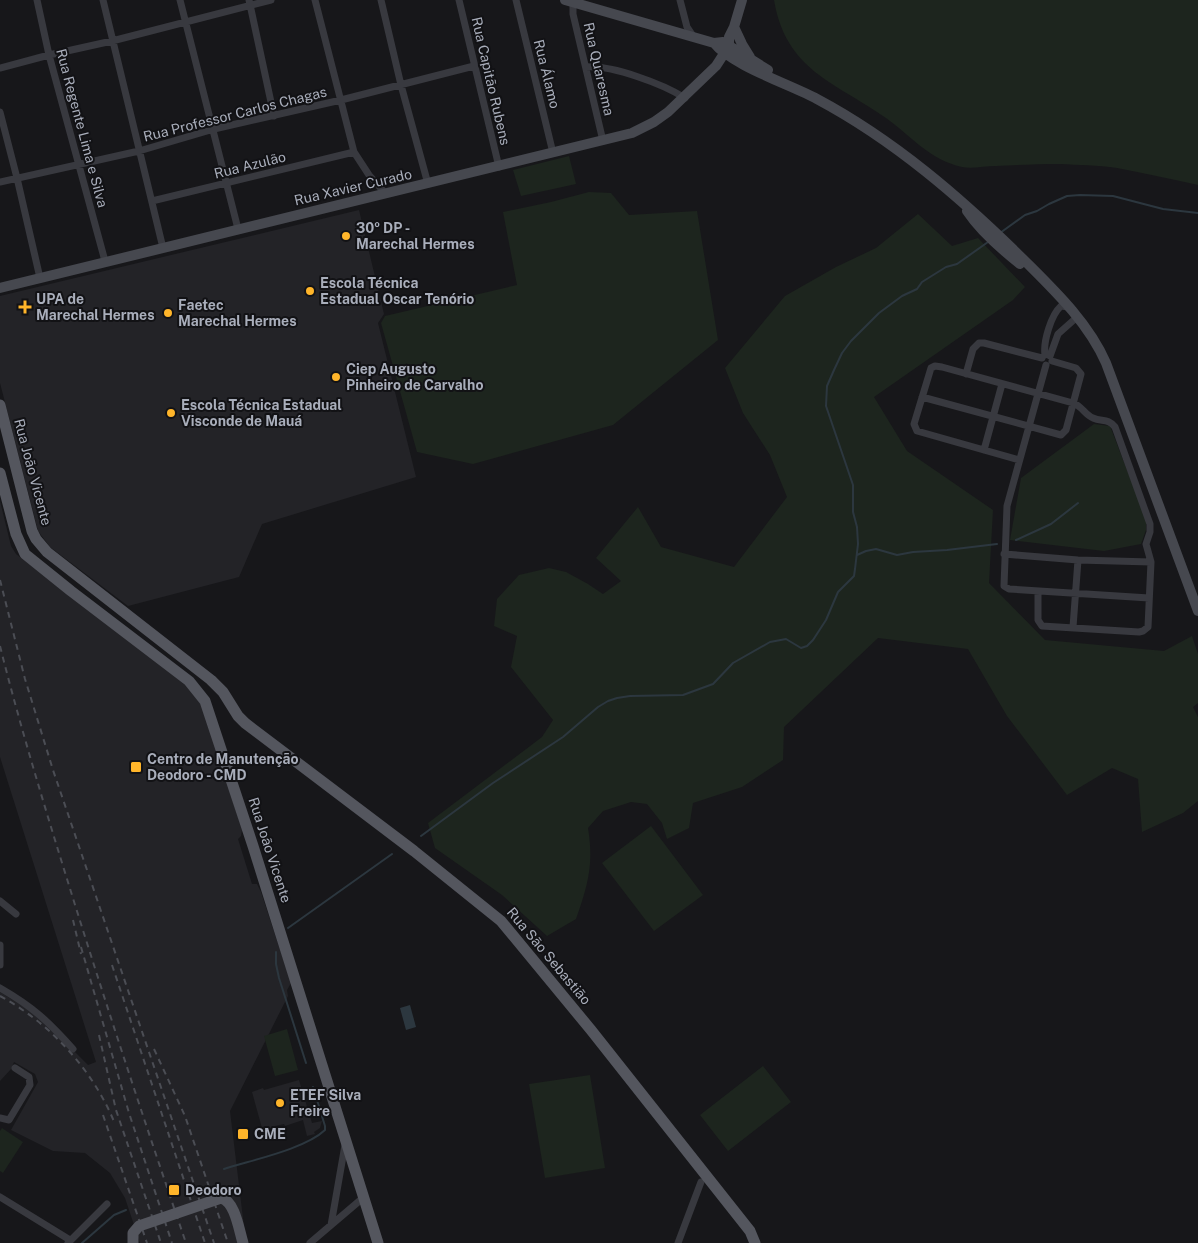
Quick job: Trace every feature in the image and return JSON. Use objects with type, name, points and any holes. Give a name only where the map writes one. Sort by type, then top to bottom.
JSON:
[{"type":"main road","name":"Rua Xavier Curado","points":[[0,288],[632,133],[654,122],[685,98],[698,84],[734,27],[742,0]]},
{"type":"main road","points":[[569,1],[596,4],[723,45],[754,61],[788,85]]},
{"type":"main road","points":[[734,27],[744,48],[754,61]]},
{"type":"main road","points":[[723,45],[764,75],[818,99],[886,142],[934,178],[962,202],[1070,311],[1096,343],[1106,362],[1198,611]]},
{"type":"main road","name":"Rua João Vicente","points":[[0,405],[32,531],[41,545],[80,578],[190,662],[216,684],[227,697]]},
{"type":"main road","name":"Rua João Vicente","points":[[0,473],[16,534],[25,554],[188,680],[205,701],[253,846],[378,1243]]},
{"type":"main road","points":[[8,506],[25,507]]},
{"type":"main road","points":[[71,591],[80,578]]},
{"type":"main road","name":"Rua São Sebastião","points":[[227,697],[244,723],[414,851],[501,921],[566,1002],[586,1023],[750,1231],[761,1242]]},
{"type":"main road","points":[[133,1243],[132,1233],[139,1226],[221,1198],[231,1205],[243,1243]]},
{"type":"street","name":"Rua Regente Lima e Silva","points":[[37,0],[49,55],[105,261]]},
{"type":"street","points":[[103,0],[163,248]]},
{"type":"street","points":[[180,0],[238,229]]},
{"type":"street","points":[[0,68],[185,22],[249,2],[271,0]]},
{"type":"street","points":[[315,0],[354,152],[369,175],[385,194]]},
{"type":"street","points":[[381,0],[401,85],[428,184]]},
{"type":"street","name":"Rua Capitão Rubens","points":[[459,0],[499,167]]},
{"type":"street","name":"Rua Álamo","points":[[516,0],[553,153]]},
{"type":"street","points":[[680,0],[688,31],[693,36]]},
{"type":"street","name":"Rua Quaresma","points":[[569,1],[603,141]]},
{"type":"street","points":[[249,2],[274,116]]},
{"type":"street","points":[[677,31],[686,23]]},
{"type":"street","name":"Rua Professor Carlos Chagas","points":[[0,182],[139,150],[214,129],[341,100],[474,66]]},
{"type":"street","points":[[586,67],[604,68],[655,82],[685,98]]},
{"type":"street","points":[[0,112],[40,278]]},
{"type":"street","name":"Rua Azulão","points":[[152,201],[354,152]]},
{"type":"street","points":[[1047,359],[1046,342],[1053,316],[1070,311]]},
{"type":"street","points":[[1070,311],[1047,359],[1007,506],[1004,587],[1038,592],[1149,598]]},
{"type":"street","points":[[922,397],[1061,435],[1066,430],[1081,377],[1080,372],[1074,367],[984,343],[979,343],[973,349],[966,374]]},
{"type":"street","points":[[1019,460],[917,431],[914,424],[932,367],[938,366],[1073,403],[1080,406],[1092,418],[1107,420],[1115,427],[1148,517],[1150,529],[1146,545],[1152,562],[1148,625],[1144,632],[1046,626],[1040,624],[1038,620],[1038,592]]},
{"type":"street","points":[[984,450],[1002,384]]},
{"type":"street","points":[[1004,554],[1078,560],[1152,562]]},
{"type":"street","points":[[1073,627],[1078,560]]},
{"type":"street","points":[[0,901],[16,914]]},
{"type":"street","points":[[0,945],[0,965]]},
{"type":"street","points":[[0,988],[32,1007],[48,1021],[73,1049]]},
{"type":"street","points":[[0,1118],[5,1121],[9,1120],[30,1085],[29,1077],[15,1068]]},
{"type":"street","name":"Rua João Vicente","points":[[332,1226],[346,1141]]},
{"type":"street","points":[[678,1243],[701,1182]]},
{"type":"street","points":[[0,1197],[69,1241],[107,1204]]},
{"type":"street","points":[[310,1243],[364,1197]]},
{"type":"shaded area","points":[[774,0],[1198,0],[1198,185],[1103,166],[1052,164],[970,168],[951,164],[921,147],[886,118],[815,72],[801,59],[789,43],[780,24]]},
{"type":"shaded area","points":[[569,156],[576,184],[521,196],[513,170]]},
{"type":"shaded area","points":[[589,192],[611,193],[629,215],[697,211],[718,340],[613,425],[473,464],[417,452],[381,323],[385,316],[517,285],[503,212]]},
{"type":"shaded area","points":[[359,210],[384,314],[378,323],[416,477],[262,524],[239,577],[128,606],[50,547],[38,531],[0,383],[0,296]]},
{"type":"shaded area","points":[[918,214],[952,246],[978,238],[1025,287],[1013,300],[874,397],[907,451],[993,510],[989,583],[1045,640],[1164,651],[1192,636],[1198,654],[1198,703],[1193,707],[1198,717],[1198,801],[1183,813],[1142,832],[1138,779],[1112,768],[1067,795],[1007,716],[968,649],[878,638],[784,727],[783,760],[742,787],[693,803],[689,828],[667,839],[662,823],[647,804],[631,802],[603,811],[588,828],[590,841],[589,874],[576,919],[547,936],[502,895],[435,848],[428,823],[542,737],[553,720],[511,667],[517,636],[494,626],[497,599],[519,575],[549,568],[566,572],[603,594],[621,581],[596,558],[638,507],[661,547],[734,567],[787,497],[770,455],[743,413],[725,368],[785,296],[836,267],[876,248]]},
{"type":"shaded area","points":[[1094,424],[1110,426],[1146,519],[1146,530],[1141,544],[1104,551],[1010,540],[1021,478]]},
{"type":"shaded area","points":[[0,501],[11,546],[16,554],[178,677],[186,684],[203,707],[242,830],[241,836],[238,839],[252,884],[257,884],[261,892],[291,983],[287,990],[288,996],[230,1111],[246,1243],[140,1243],[125,1198],[110,1173],[85,1153],[53,1151],[11,1130],[38,1082],[35,1074],[14,1062],[11,1069],[0,1081],[0,992],[40,1017],[88,1065],[96,1062],[0,757]]},
{"type":"shaded area","points":[[651,826],[703,895],[654,931],[602,863]]},
{"type":"shaded area","points":[[410,1005],[416,1027],[406,1030],[400,1008]]},
{"type":"shaded area","points":[[287,1029],[298,1070],[275,1076],[264,1036]]},
{"type":"shaded area","points":[[763,1066],[791,1102],[728,1151],[700,1115]]},
{"type":"shaded area","points":[[590,1075],[605,1168],[545,1178],[529,1084]]},
{"type":"shaded area","name":"ETEF Silva Freire","points":[[299,1080],[312,1123],[322,1121],[320,1128],[314,1132],[315,1134],[307,1136],[303,1120],[285,1126],[284,1124],[275,1126],[278,1135],[265,1139],[252,1092]]},
{"type":"shaded area","points":[[2,1128],[23,1142],[3,1173],[0,1171],[0,1131]]},
{"type":"waterway","points":[[1000,233],[1025,215],[1067,196],[1113,196],[1163,209],[1198,213]]},
{"type":"waterway","points":[[421,836],[493,783],[563,737],[598,707],[608,701],[630,696],[683,695],[713,684],[733,663],[770,642],[786,639],[801,648],[807,646],[813,640],[826,620],[838,592],[854,576],[858,544],[857,527],[853,512],[853,485],[826,406],[827,386],[834,370],[842,353],[851,341],[879,313],[902,296],[917,289],[922,282],[946,267],[957,264],[988,242]]},
{"type":"waterway","points":[[1016,540],[1051,524],[1078,503]]},
{"type":"waterway","points":[[857,555],[876,549],[897,555],[997,544]]},
{"type":"waterway","points":[[288,928],[392,854]]},
{"type":"waterway","points":[[276,952],[279,978],[306,1063]]},
{"type":"waterway","points":[[224,1169],[305,1143],[325,1130],[313,1087]]},
{"type":"waterway","points":[[82,1243],[114,1215],[126,1210]]},
{"type":"railway","points":[[0,580],[25,679],[53,770],[214,1243]]},
{"type":"railway","points":[[0,646],[27,745],[76,908],[186,1243]]},
{"type":"railway","points":[[73,920],[81,954]]},
{"type":"railway","points":[[81,947],[129,1113],[172,1243]]},
{"type":"railway","points":[[112,965],[205,1243]]},
{"type":"railway","points":[[0,996],[36,1020],[68,1050],[95,1085],[115,1124]]},
{"type":"railway","points":[[99,1035],[116,1110],[161,1243]]},
{"type":"railway","points":[[154,1049],[185,1116],[228,1243]]},
{"type":"railway","points":[[103,1115],[147,1243]]},
{"type":"place","name":"30º DP - Marechal Hermes","points":[[346,236]]},
{"type":"place","name":"Escola Técnica Estadual Oscar Tenório","points":[[310,291]]},
{"type":"place","name":"UPA de Marechal Hermes","points":[[25,307]]},
{"type":"place","name":"Faetec Marechal Hermes","points":[[168,313]]},
{"type":"place","name":"Ciep Augusto Pinheiro de Carvalho","points":[[336,377]]},
{"type":"place","name":"Escola Técnica Estadual Visconde de Mauá","points":[[171,413]]},
{"type":"place","name":"Centro de Manutenção Deodoro - CMD","points":[[136,767]]},
{"type":"place","name":"ETEF Silva Freire","points":[[280,1103]]},
{"type":"place","name":"CME","points":[[243,1134]]},
{"type":"place","name":"Deodoro","points":[[174,1190]]}]
